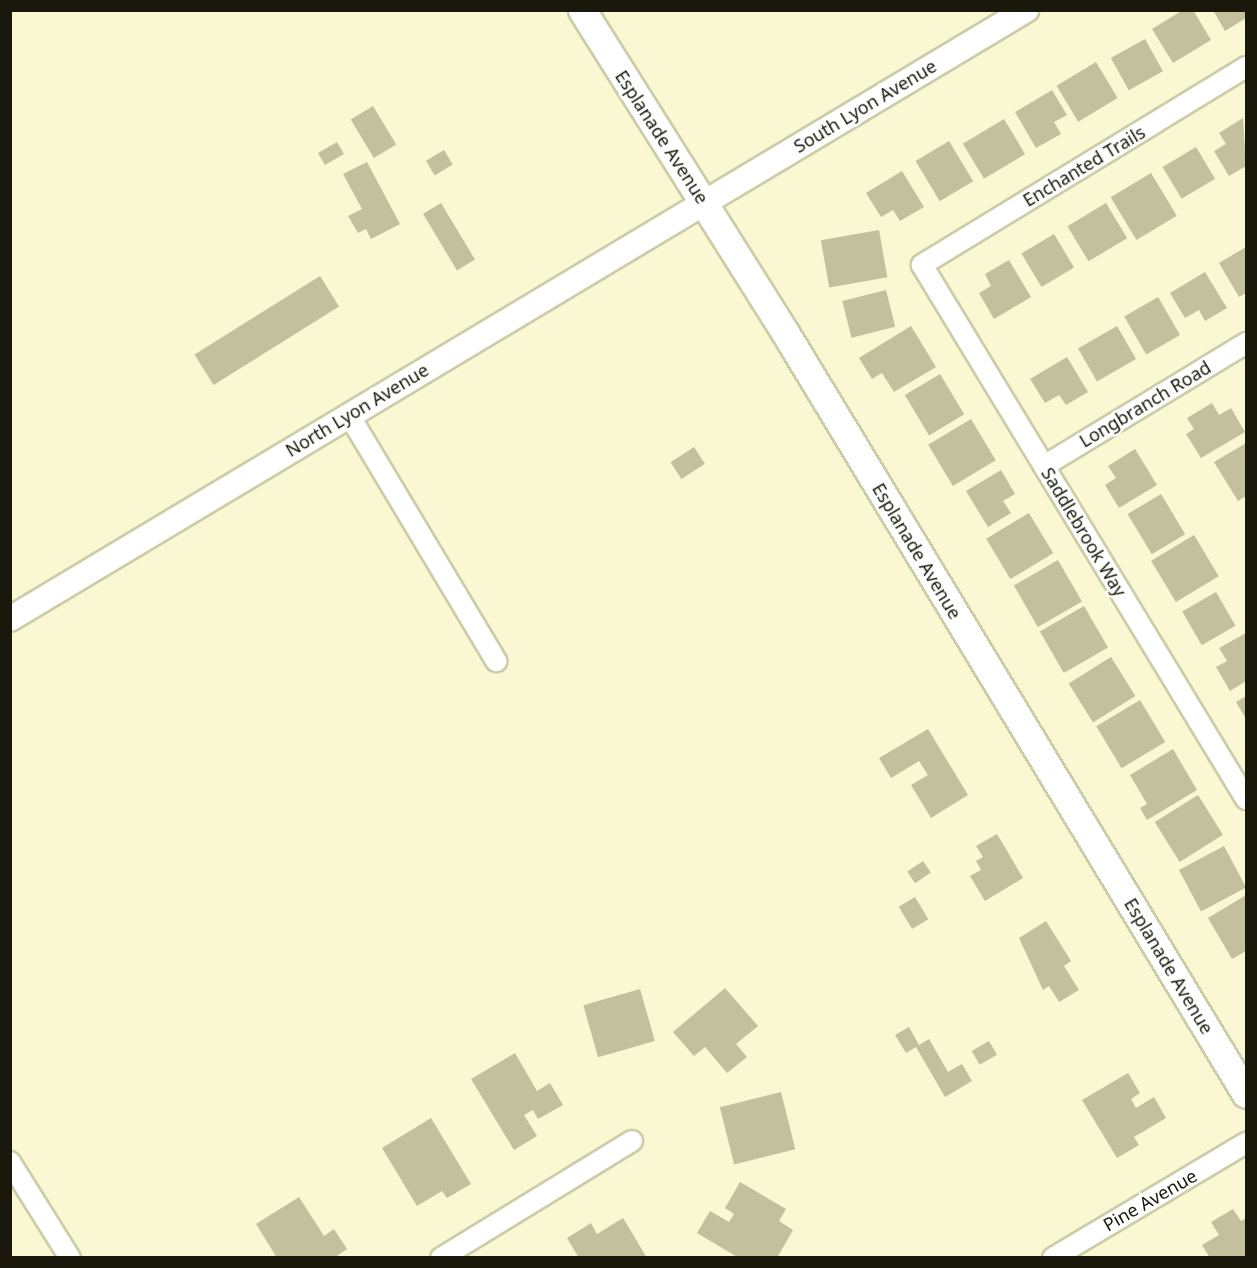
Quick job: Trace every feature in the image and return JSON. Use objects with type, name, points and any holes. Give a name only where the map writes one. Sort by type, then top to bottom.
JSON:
[{"type":"main road","name":"Esplanade Avenue","points":[[582,10],[703,202],[1246,1094]]},
{"type":"street","name":"South Lyon Avenue","points":[[703,202],[1026,10]]},
{"type":"street","name":"Enchanted Trails","points":[[922,265],[1246,67]]},
{"type":"street","name":"North Lyon Avenue","points":[[10,619],[703,202]]},
{"type":"street","name":"Saddlebrook Way","points":[[922,265],[1246,799]]},
{"type":"street","name":"Longbranch Road","points":[[1044,466],[1244,350]]},
{"type":"street","points":[[349,415],[496,662]]},
{"type":"street","points":[[441,1257],[632,1141]]},
{"type":"street","name":"Pine Avenue","points":[[1053,1257],[1246,1143]]},
{"type":"street","points":[[10,1162],[70,1257]]},
{"type":"building","points":[[1183,10],[1193,10],[1211,40],[1173,63],[1152,29]]},
{"type":"building","points":[[1213,10],[1246,10],[1246,18],[1225,31]]},
{"type":"building","points":[[1145,39],[1163,71],[1129,90],[1111,58]]},
{"type":"building","points":[[1096,62],[1118,98],[1078,122],[1057,86]]},
{"type":"building","points":[[1052,90],[1067,115],[1054,122],[1061,134],[1036,148],[1015,112]]},
{"type":"building","points":[[373,106],[396,145],[374,158],[351,119]]},
{"type":"building","points":[[1243,118],[1246,166],[1229,176],[1214,151],[1226,144],[1219,133]]},
{"type":"building","points":[[1004,119],[1025,154],[984,179],[963,144]]},
{"type":"building","points":[[949,141],[973,181],[940,201],[916,161]]},
{"type":"building","points":[[337,142],[344,154],[325,165],[318,153]]},
{"type":"building","points":[[1196,147],[1215,179],[1182,199],[1163,167]]},
{"type":"building","points":[[444,150],[453,165],[435,175],[426,161]]},
{"type":"building","points":[[367,162],[400,224],[371,239],[366,229],[358,233],[348,216],[362,209],[343,174]]},
{"type":"building","points":[[902,171],[924,207],[900,221],[893,210],[881,217],[866,193]]},
{"type":"building","points":[[1151,173],[1177,216],[1136,240],[1111,197]]},
{"type":"building","points":[[441,203],[475,260],[457,270],[423,214]]},
{"type":"building","points":[[1106,203],[1127,238],[1089,261],[1067,226]]},
{"type":"building","points":[[879,230],[887,277],[829,288],[821,240]]},
{"type":"building","points":[[1054,234],[1074,267],[1042,287],[1021,254]]},
{"type":"building","points":[[1246,247],[1246,293],[1239,297],[1219,263]]},
{"type":"building","points":[[1009,260],[1031,297],[994,319],[979,293],[991,286],[985,274]]},
{"type":"building","points":[[1205,272],[1227,308],[1205,321],[1199,310],[1185,318],[1170,293]]},
{"type":"building","points":[[320,276],[339,307],[214,385],[194,354]]},
{"type":"building","points":[[886,290],[895,327],[852,338],[842,301]]},
{"type":"building","points":[[1158,297],[1180,335],[1146,355],[1124,316]]},
{"type":"building","points":[[911,326],[936,367],[894,392],[882,373],[872,379],[859,358]]},
{"type":"building","points":[[1117,326],[1136,359],[1097,381],[1078,348]]},
{"type":"building","points":[[1067,357],[1088,392],[1066,405],[1059,395],[1045,403],[1030,379]]},
{"type":"building","points":[[940,374],[964,414],[929,435],[905,395]]},
{"type":"building","points":[[1212,403],[1219,415],[1231,408],[1245,432],[1201,458],[1186,434],[1194,429],[1187,418]]},
{"type":"building","points":[[971,419],[996,460],[953,486],[928,445]]},
{"type":"building","points":[[1246,443],[1246,496],[1238,501],[1214,462]]},
{"type":"building","points":[[694,447],[705,464],[681,479],[671,462]]},
{"type":"building","points":[[1135,449],[1157,485],[1119,508],[1105,485],[1116,478],[1108,466]]},
{"type":"building","points":[[1001,470],[1015,494],[1003,501],[1011,513],[988,527],[966,491]]},
{"type":"building","points":[[1161,494],[1185,534],[1152,554],[1128,514]]},
{"type":"building","points":[[1029,513],[1053,553],[1010,579],[986,539]]},
{"type":"building","points":[[1194,535],[1219,576],[1176,602],[1151,561]]},
{"type":"building","points":[[1058,560],[1082,602],[1038,627],[1014,586]]},
{"type":"building","points":[[1216,592],[1236,626],[1202,645],[1182,612]]},
{"type":"building","points":[[1084,606],[1108,648],[1064,673],[1040,632]]},
{"type":"building","points":[[1246,633],[1246,681],[1230,691],[1216,667],[1227,661],[1219,648]]},
{"type":"building","points":[[1111,657],[1135,696],[1093,723],[1069,683]]},
{"type":"building","points":[[1246,696],[1246,719],[1236,702]]},
{"type":"building","points":[[1140,700],[1165,742],[1122,768],[1096,726]]},
{"type":"building","points":[[928,729],[968,795],[931,818],[911,785],[928,775],[919,761],[891,778],[879,758]]},
{"type":"building","points":[[1173,749],[1197,790],[1147,820],[1140,808],[1147,804],[1130,775]]},
{"type":"building","points":[[1198,795],[1223,835],[1180,862],[1155,822]]},
{"type":"building","points":[[997,834],[1023,878],[985,901],[970,876],[981,870],[976,861],[983,857],[976,846]]},
{"type":"building","points":[[1224,846],[1246,888],[1201,911],[1179,870]]},
{"type":"building","points":[[923,861],[931,873],[915,883],[907,872]]},
{"type":"building","points":[[1246,895],[1246,951],[1232,959],[1208,918]]},
{"type":"building","points":[[915,897],[928,919],[912,929],[899,907]]},
{"type":"building","points":[[1046,921],[1071,961],[1064,966],[1079,990],[1059,1002],[1049,986],[1043,990],[1019,938]]},
{"type":"building","points":[[725,988],[758,1026],[736,1044],[747,1057],[727,1073],[705,1047],[694,1056],[673,1032]]},
{"type":"building","points":[[640,989],[655,1041],[598,1057],[583,1005]]},
{"type":"building","points":[[909,1027],[919,1045],[929,1039],[948,1072],[962,1064],[972,1081],[945,1097],[916,1047],[906,1053],[895,1035]]},
{"type":"building","points":[[989,1041],[997,1055],[980,1065],[972,1051]]},
{"type":"building","points":[[515,1053],[537,1091],[550,1083],[563,1105],[538,1119],[533,1110],[524,1115],[537,1136],[514,1150],[471,1079]]},
{"type":"building","points":[[1128,1073],[1140,1093],[1131,1099],[1136,1108],[1154,1097],[1166,1118],[1134,1137],[1139,1145],[1117,1158],[1082,1100]]},
{"type":"building","points":[[781,1092],[795,1149],[734,1164],[720,1107]]},
{"type":"building","points":[[431,1118],[471,1184],[447,1198],[442,1191],[417,1206],[382,1148]]},
{"type":"building","points":[[740,1182],[786,1209],[779,1221],[793,1230],[777,1258],[739,1258],[697,1233],[710,1211],[729,1222],[734,1214],[725,1208]]},
{"type":"building","points":[[299,1197],[324,1236],[334,1229],[347,1249],[334,1258],[277,1258],[256,1224]]},
{"type":"building","points":[[1233,1209],[1241,1221],[1246,1218],[1246,1256],[1210,1258],[1202,1245],[1219,1235],[1211,1222]]},
{"type":"building","points":[[623,1218],[647,1258],[579,1258],[567,1238],[591,1223],[597,1234]]}]
